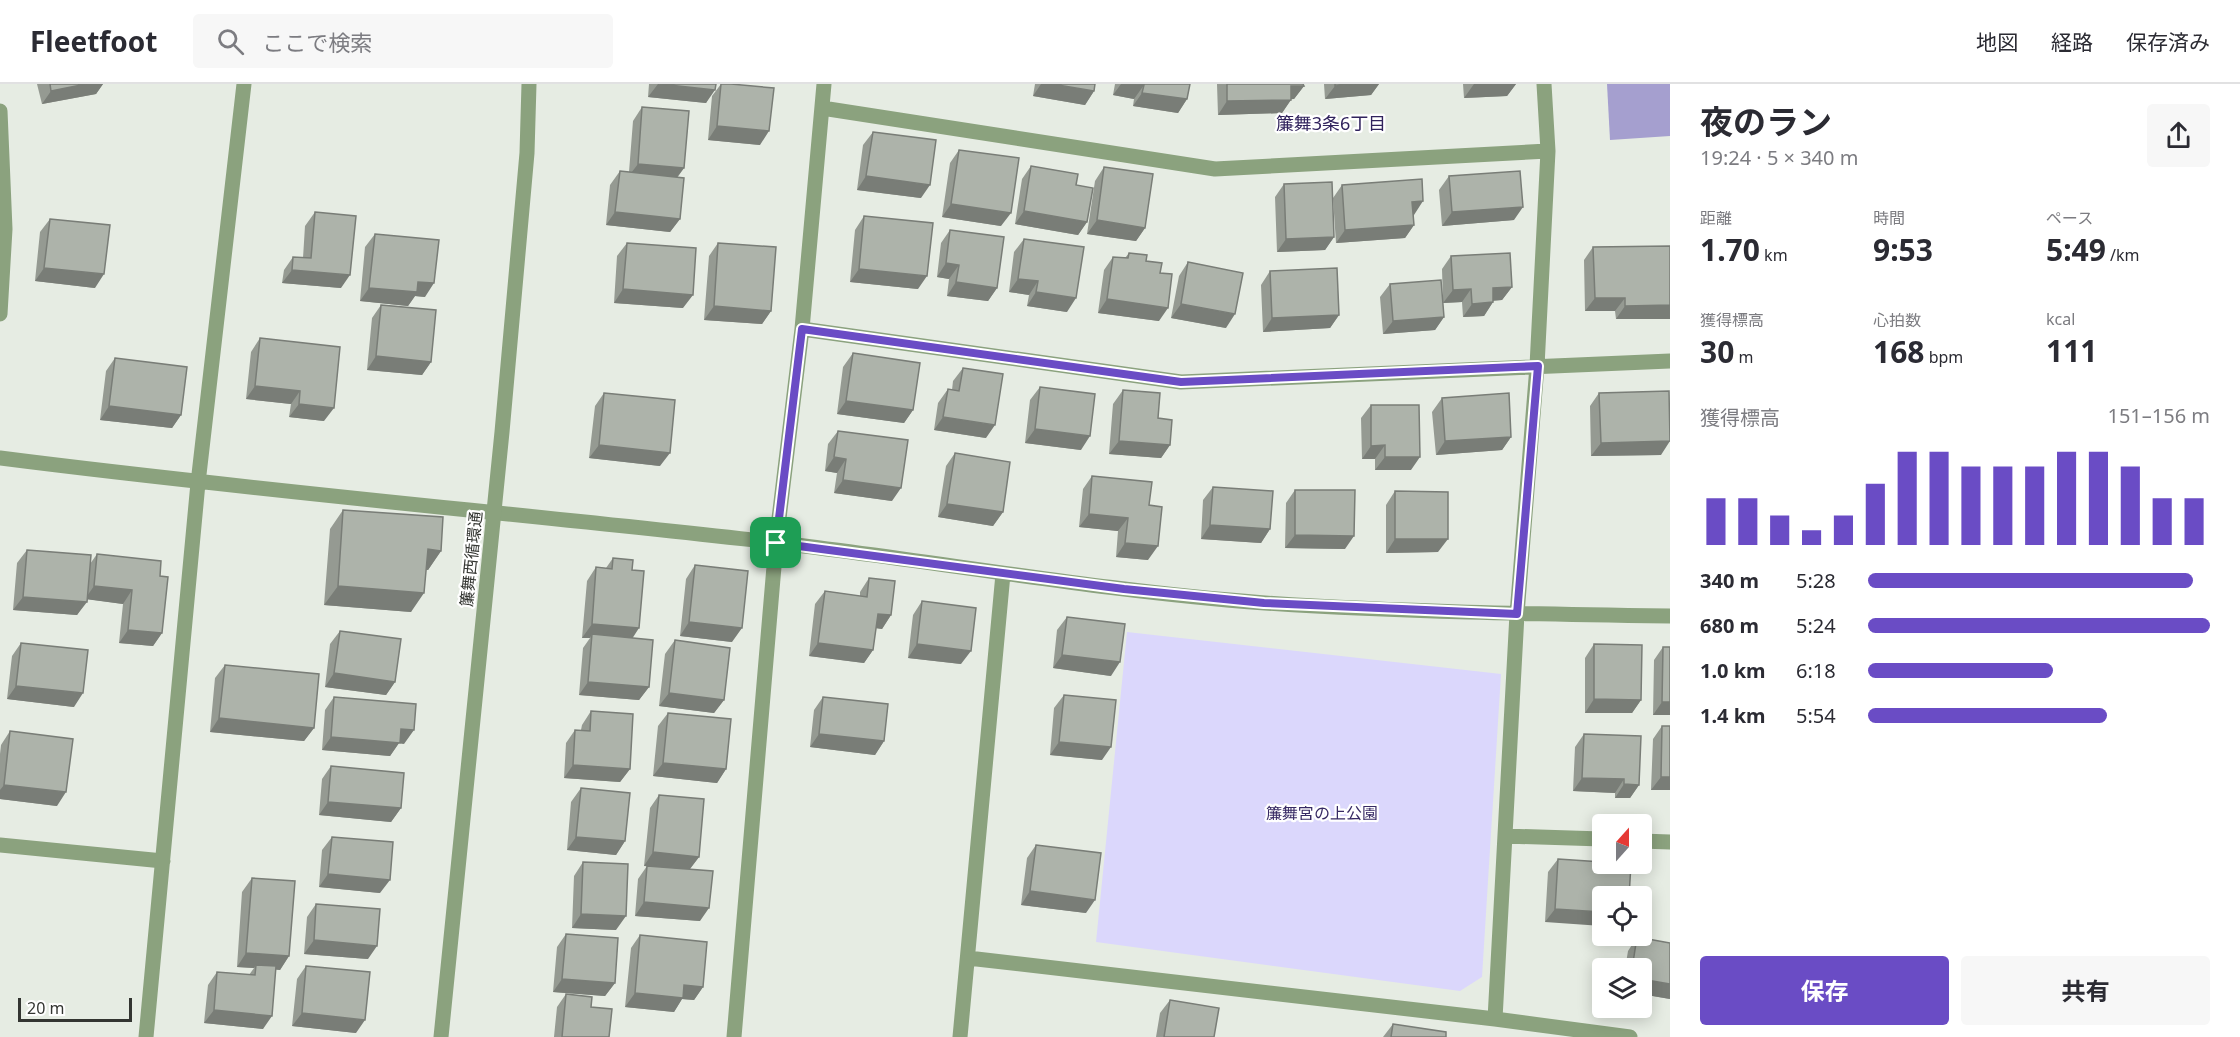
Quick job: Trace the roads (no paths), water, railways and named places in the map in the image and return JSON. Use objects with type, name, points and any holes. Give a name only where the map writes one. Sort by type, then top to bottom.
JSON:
[{"type":"street","points":[[146,1037],[198,483],[244,84]]},
{"type":"street","name":"簾舞西循環通","points":[[441,1037],[494,512],[527,153],[530,84]]},
{"type":"street","points":[[734,1037],[776,543],[802,329],[824,84]]},
{"type":"street","points":[[1495,1019],[1517,614],[1538,366],[1548,151],[1544,84]]},
{"type":"street","points":[[822,108],[1215,169],[1548,151]]},
{"type":"street","points":[[0,111],[5,229],[0,314]]},
{"type":"street","points":[[802,329],[1181,382],[1670,361]]},
{"type":"street","points":[[0,458],[198,483],[776,543],[1002,574],[1264,603],[1517,614],[1670,616]]},
{"type":"street","points":[[960,1037],[1002,574]]},
{"type":"street","points":[[1504,836],[1592,839]]},
{"type":"street","points":[[1652,841],[1670,842]]},
{"type":"street","points":[[0,845],[163,861]]},
{"type":"street","points":[[968,958],[1495,1019],[1630,1037]]},
{"type":"district","name":"簾舞3条6丁目","points":[[1331,124]]},
{"type":"park label","name":"簾舞宮の上公園","points":[[1322,813]]}]
